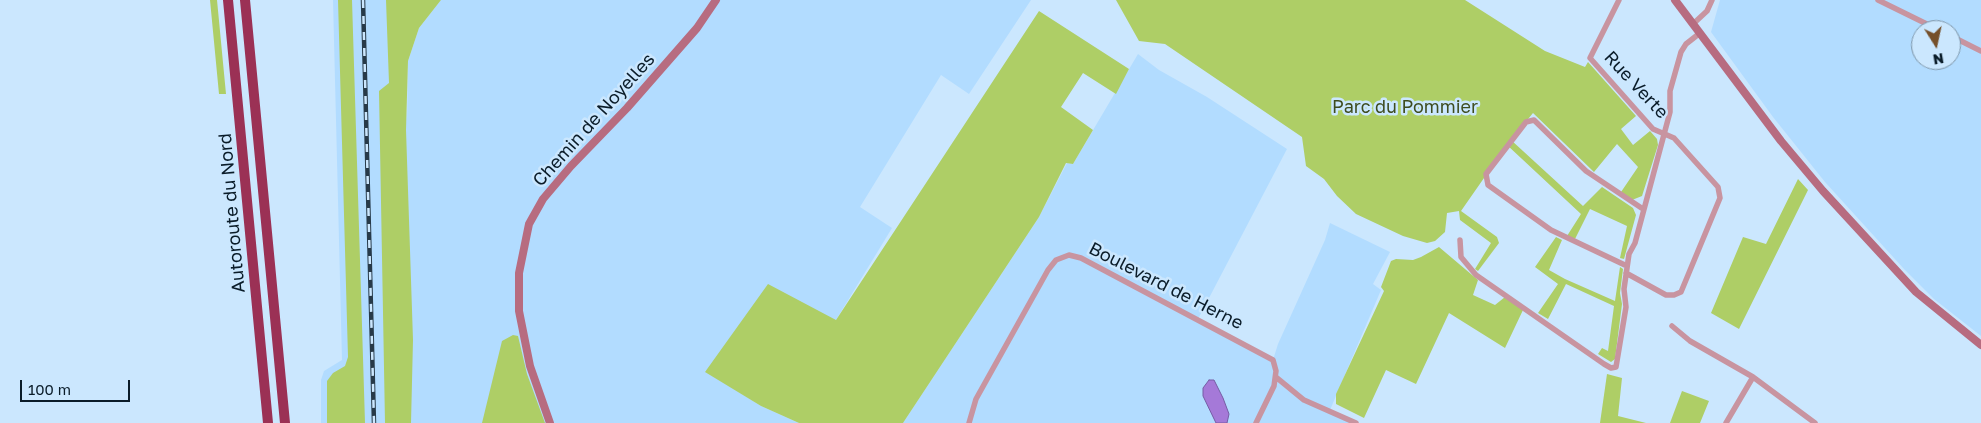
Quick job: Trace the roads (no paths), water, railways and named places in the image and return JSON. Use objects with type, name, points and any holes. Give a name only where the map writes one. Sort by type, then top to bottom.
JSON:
[{"type":"highway","name":"Autoroute du Nord","points":[[228,0],[268,423]]},
{"type":"highway","name":"Autoroute du Nord","points":[[245,0],[285,423]]},
{"type":"street","name":"Chemin de Noyelles","points":[[550,423],[530,366],[518,294],[519,272],[528,224],[543,198],[571,166],[628,108],[697,28],[716,0]]},
{"type":"street","name":"Rue Verte","points":[[1619,0],[1590,58],[1653,129],[1664,134]]},
{"type":"street","points":[[1693,24],[1708,11],[1712,0]]},
{"type":"street","points":[[1878,0],[1919,20]]},
{"type":"street","points":[[1675,2],[1781,141],[1823,191],[1916,292],[1981,345]]},
{"type":"street","points":[[1460,240],[1460,256],[1476,275],[1604,364],[1613,368],[1618,364],[1626,306],[1624,289],[1627,266],[1664,134],[1670,108],[1670,91],[1681,52],[1686,44],[1700,33]]},
{"type":"street","points":[[1961,41],[1981,51]]},
{"type":"street","points":[[1627,266],[1551,230],[1488,185],[1485,176],[1526,122],[1534,120],[1586,171],[1636,206],[1643,208]]},
{"type":"street","points":[[1626,273],[1666,295],[1674,295],[1681,292],[1719,202],[1718,187],[1674,138],[1664,134]]},
{"type":"street","name":"Boulevard de Herne","points":[[969,423],[976,399],[1048,270],[1056,260],[1064,255],[1081,258],[1266,355],[1275,365],[1276,377],[1304,400],[1356,423]]},
{"type":"street","points":[[1672,326],[1690,341],[1753,377],[1811,422]]},
{"type":"street","points":[[1256,423],[1271,394],[1276,377]]},
{"type":"street","points":[[1726,423],[1753,377]]},
{"type":"railway","points":[[363,0],[374,423]]},
{"type":"park label","name":"Parc du Pommier","points":[[1405,107]]}]
